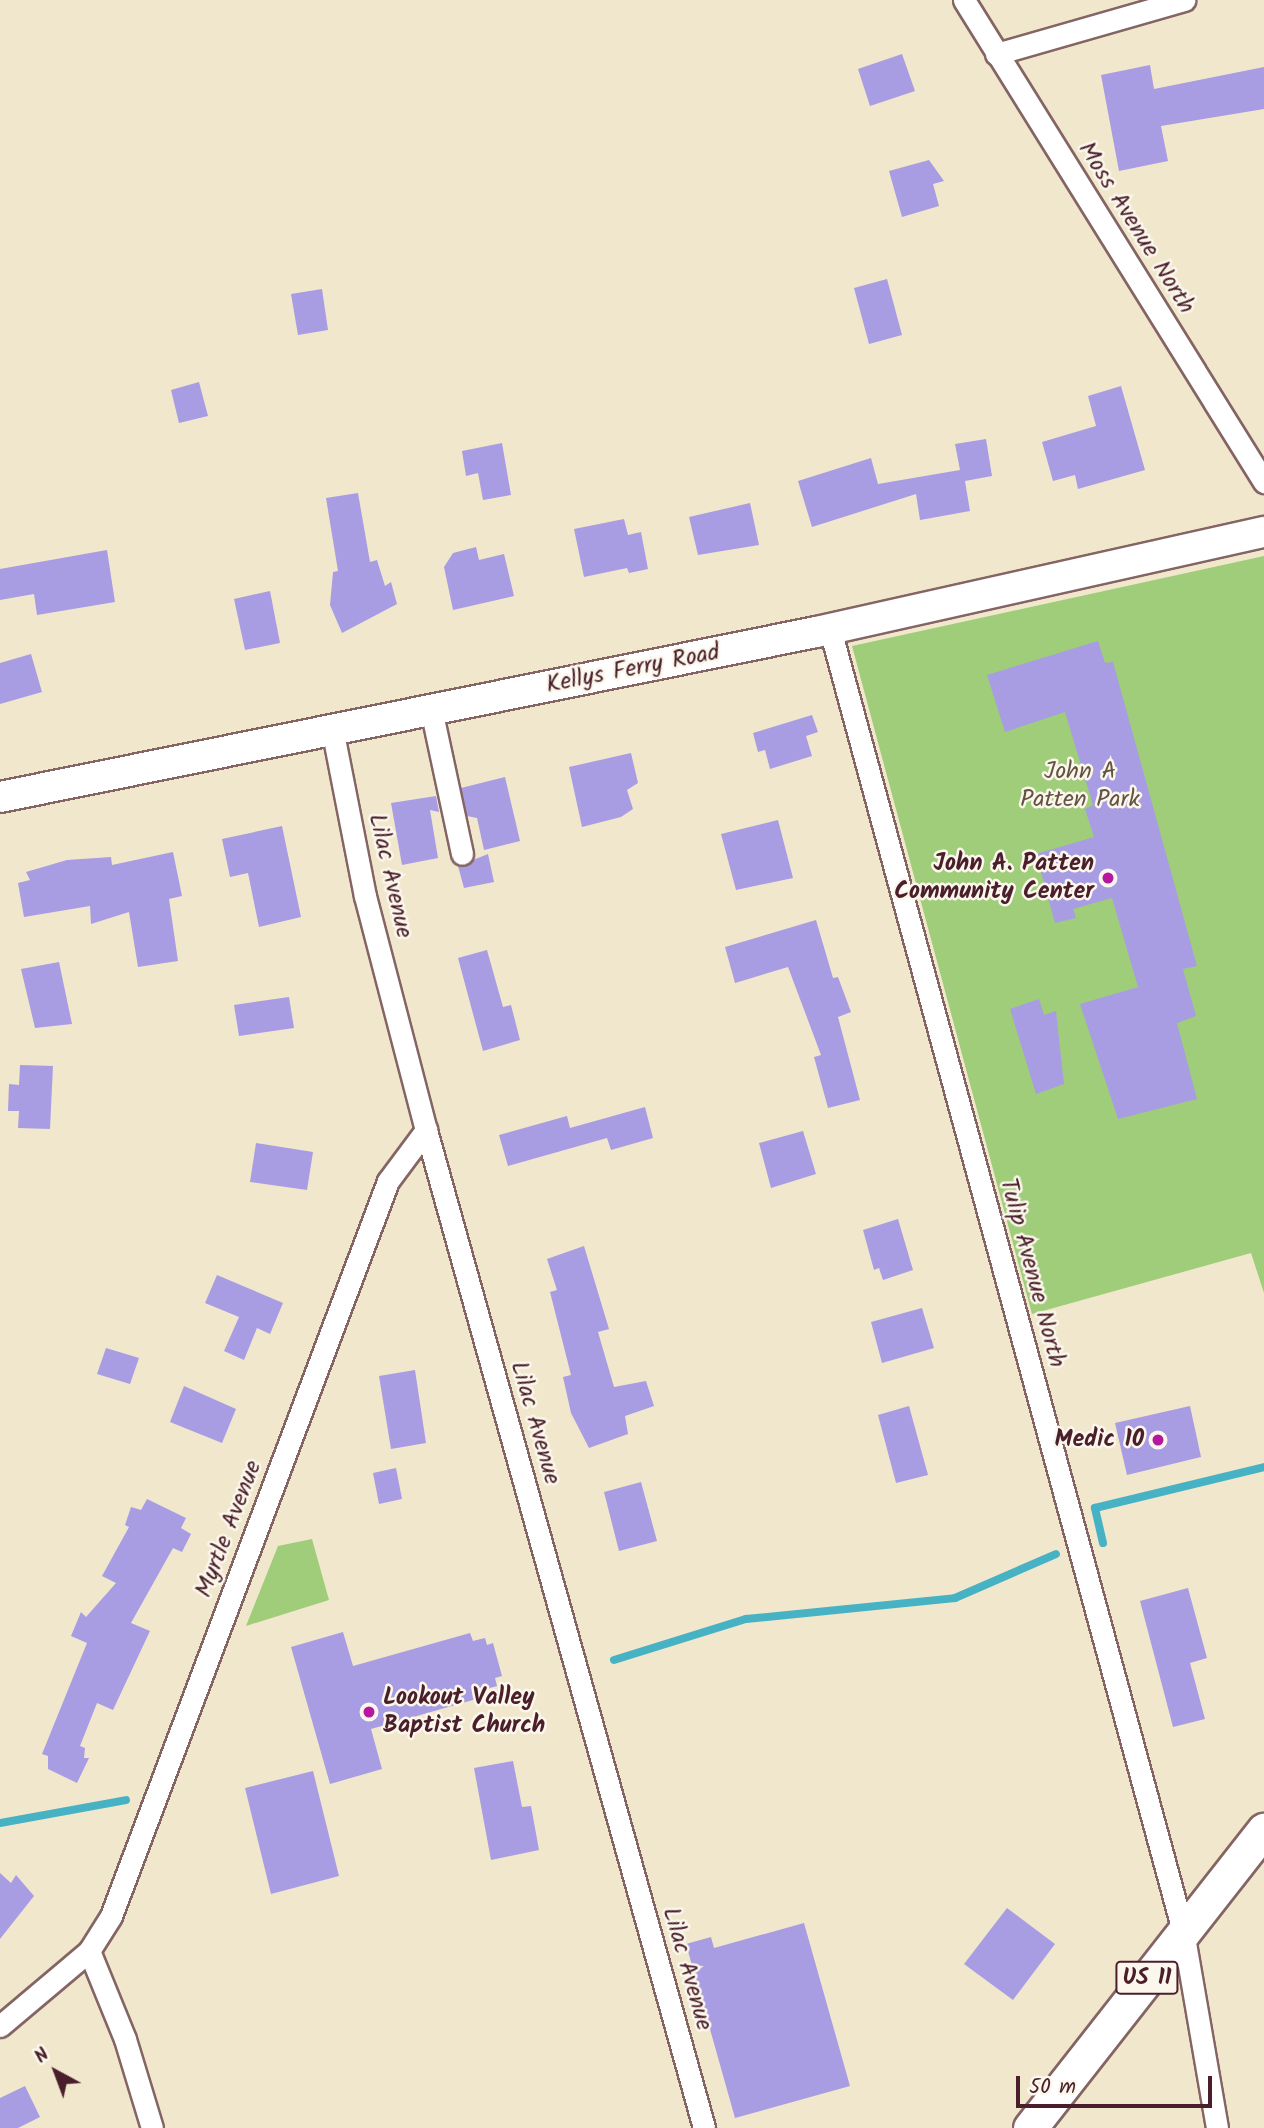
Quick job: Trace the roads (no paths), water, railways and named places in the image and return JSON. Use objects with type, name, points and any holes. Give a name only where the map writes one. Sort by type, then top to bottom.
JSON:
[{"type":"main road","name":"US 11","points":[[1030,2128],[1264,1830]]},
{"type":"street","name":"Moss Avenue North","points":[[964,0],[1264,482]]},
{"type":"street","points":[[996,54],[1184,0]]},
{"type":"street","name":"Kellys Ferry Road","points":[[0,797],[830,629],[1264,533]]},
{"type":"street","name":"Tulip Avenue North","points":[[830,629],[1183,1931],[1217,2128]]},
{"type":"street","points":[[431,709],[462,854]]},
{"type":"street","name":"Lilac Avenue","points":[[332,728],[365,896],[426,1130],[704,2128]]},
{"type":"street","name":"Myrtle Avenue","points":[[0,2026],[89,1951],[111,1916],[388,1181],[426,1130]]},
{"type":"street","points":[[89,1951],[125,2039],[152,2128]]},
{"type":"waterway","points":[[1103,1543],[1095,1508],[1264,1467]]},
{"type":"waterway","points":[[614,1660],[746,1619],[955,1598],[1056,1554]]},
{"type":"waterway","points":[[0,1823],[126,1800]]},
{"type":"place","name":"John A. Patten Community Center","points":[[1108,878]]},
{"type":"place","name":"Medic 10","points":[[1158,1440]]},
{"type":"place","name":"Lookout Valley Baptist Church","points":[[369,1712]]},
{"type":"park label","name":"John A Patten Park","points":[[1080,786]]}]
